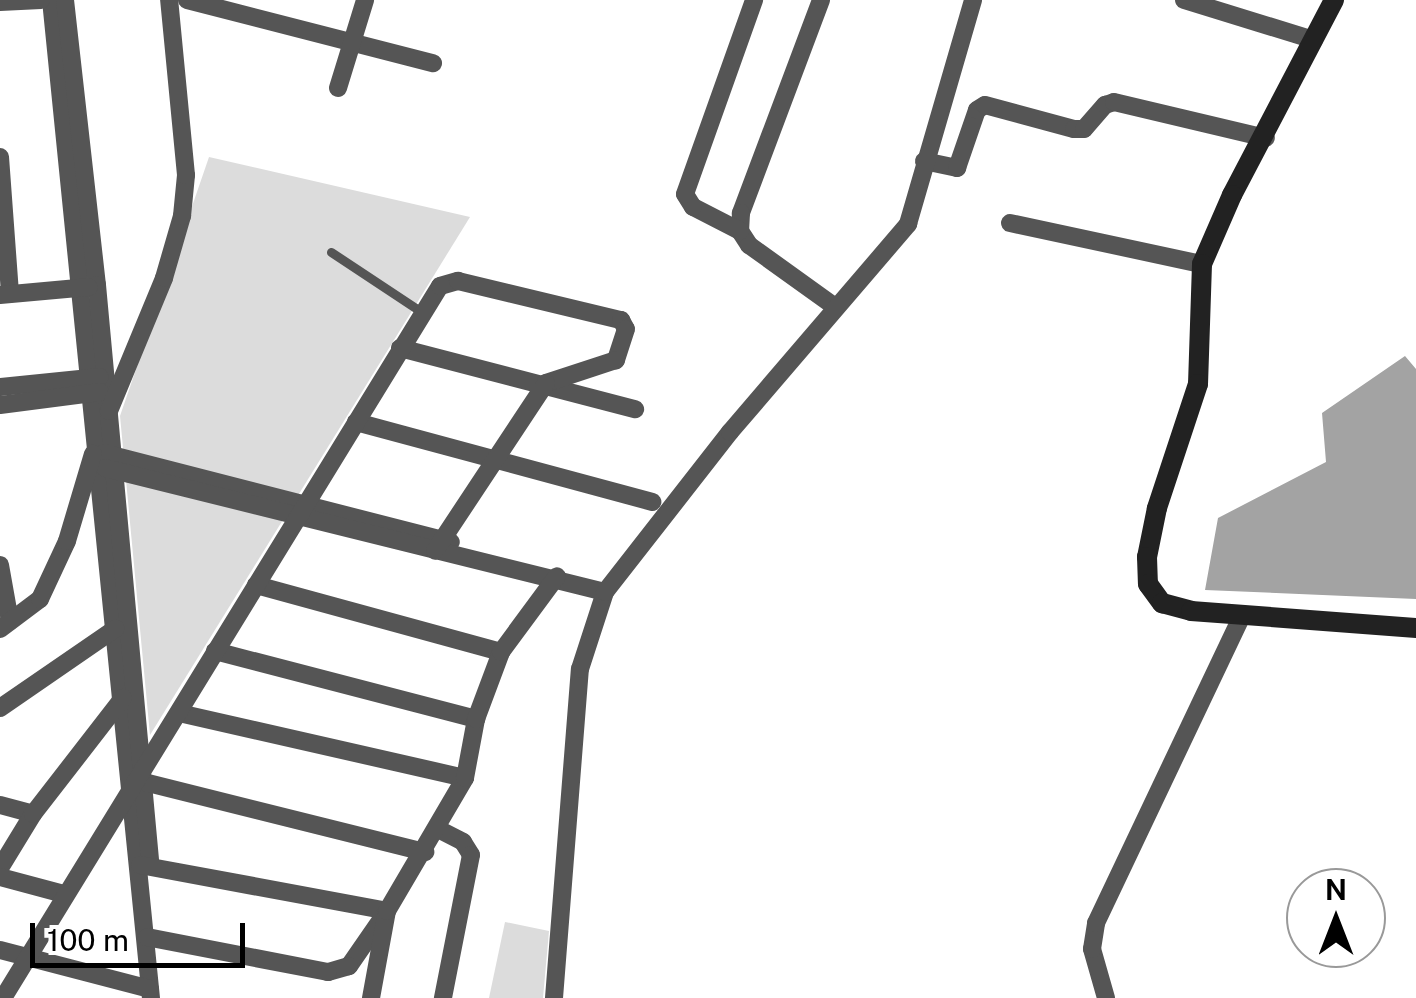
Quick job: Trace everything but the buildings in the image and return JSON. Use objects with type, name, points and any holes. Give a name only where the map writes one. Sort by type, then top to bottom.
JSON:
[{"type":"street","points":[[0,2],[41,0]]},
{"type":"street","points":[[51,0],[89,287]]},
{"type":"street","points":[[65,0],[115,628],[122,698],[138,779]]},
{"type":"street","points":[[0,950],[154,995],[153,938],[138,779],[103,457],[108,414],[164,278],[182,216],[186,175],[169,0]]},
{"type":"street","points":[[187,0],[433,63]]},
{"type":"street","points":[[338,88],[365,0]]},
{"type":"street","points":[[754,0],[685,194],[693,207],[740,231],[749,244],[834,306]]},
{"type":"street","points":[[740,231],[741,213],[821,0]]},
{"type":"street","points":[[554,998],[580,669],[605,592],[834,306],[876,266],[908,224],[973,0]]},
{"type":"street","points":[[1184,0],[1242,8],[1314,40]]},
{"type":"street","points":[[1334,0],[1266,138],[1232,195],[1202,264],[1198,384],[1157,508],[1146,556],[1148,584],[1162,603],[1191,611],[1416,628]]},
{"type":"street","points":[[924,161],[957,168],[978,110],[985,105],[1074,129],[1084,128],[1105,104],[1114,102],[1266,138]]},
{"type":"street","points":[[0,157],[5,294],[89,287]]},
{"type":"street","points":[[1010,223],[1202,264]]},
{"type":"street","points":[[4,998],[64,894],[440,286],[458,281],[621,320],[626,329],[616,360],[546,383],[438,545]]},
{"type":"street","points":[[400,348],[634,408]]},
{"type":"street","points":[[97,385],[108,414]]},
{"type":"street","points":[[0,387],[97,385]]},
{"type":"street","points":[[0,405],[97,385]]},
{"type":"street","points":[[356,422],[652,502]]},
{"type":"street","points":[[103,457],[605,592]]},
{"type":"street","points":[[5,625],[40,599],[103,457]]},
{"type":"street","points":[[0,564],[5,625]]},
{"type":"street","points":[[153,938],[328,972],[349,966],[425,852],[464,778],[476,719],[501,652],[560,578]]},
{"type":"street","points":[[256,585],[501,652]]},
{"type":"street","points":[[1106,998],[1092,949],[1096,922],[1243,614]]},
{"type":"street","points":[[0,708],[115,628]]},
{"type":"street","points":[[216,651],[476,719]]},
{"type":"street","points":[[0,868],[33,814],[122,698]]},
{"type":"street","points":[[179,713],[464,778]]},
{"type":"street","points":[[138,779],[425,852]]},
{"type":"street","points":[[0,805],[33,814]]},
{"type":"street","points":[[438,829],[464,842],[471,855],[443,998]]},
{"type":"street","points":[[145,866],[387,911]]},
{"type":"street","points":[[0,877],[64,894]]},
{"type":"street","points":[[371,998],[387,911]]},
{"type":"lane","points":[[331,252],[423,313]]},
{"type":"shaded area","points":[[209,157],[470,217],[150,735],[120,416]]},
{"type":"shaded area","points":[[1405,356],[1416,369],[1416,599],[1205,590],[1218,518],[1326,462],[1322,413]]},
{"type":"shaded area","points":[[505,922],[549,931],[543,998],[489,998]]}]
